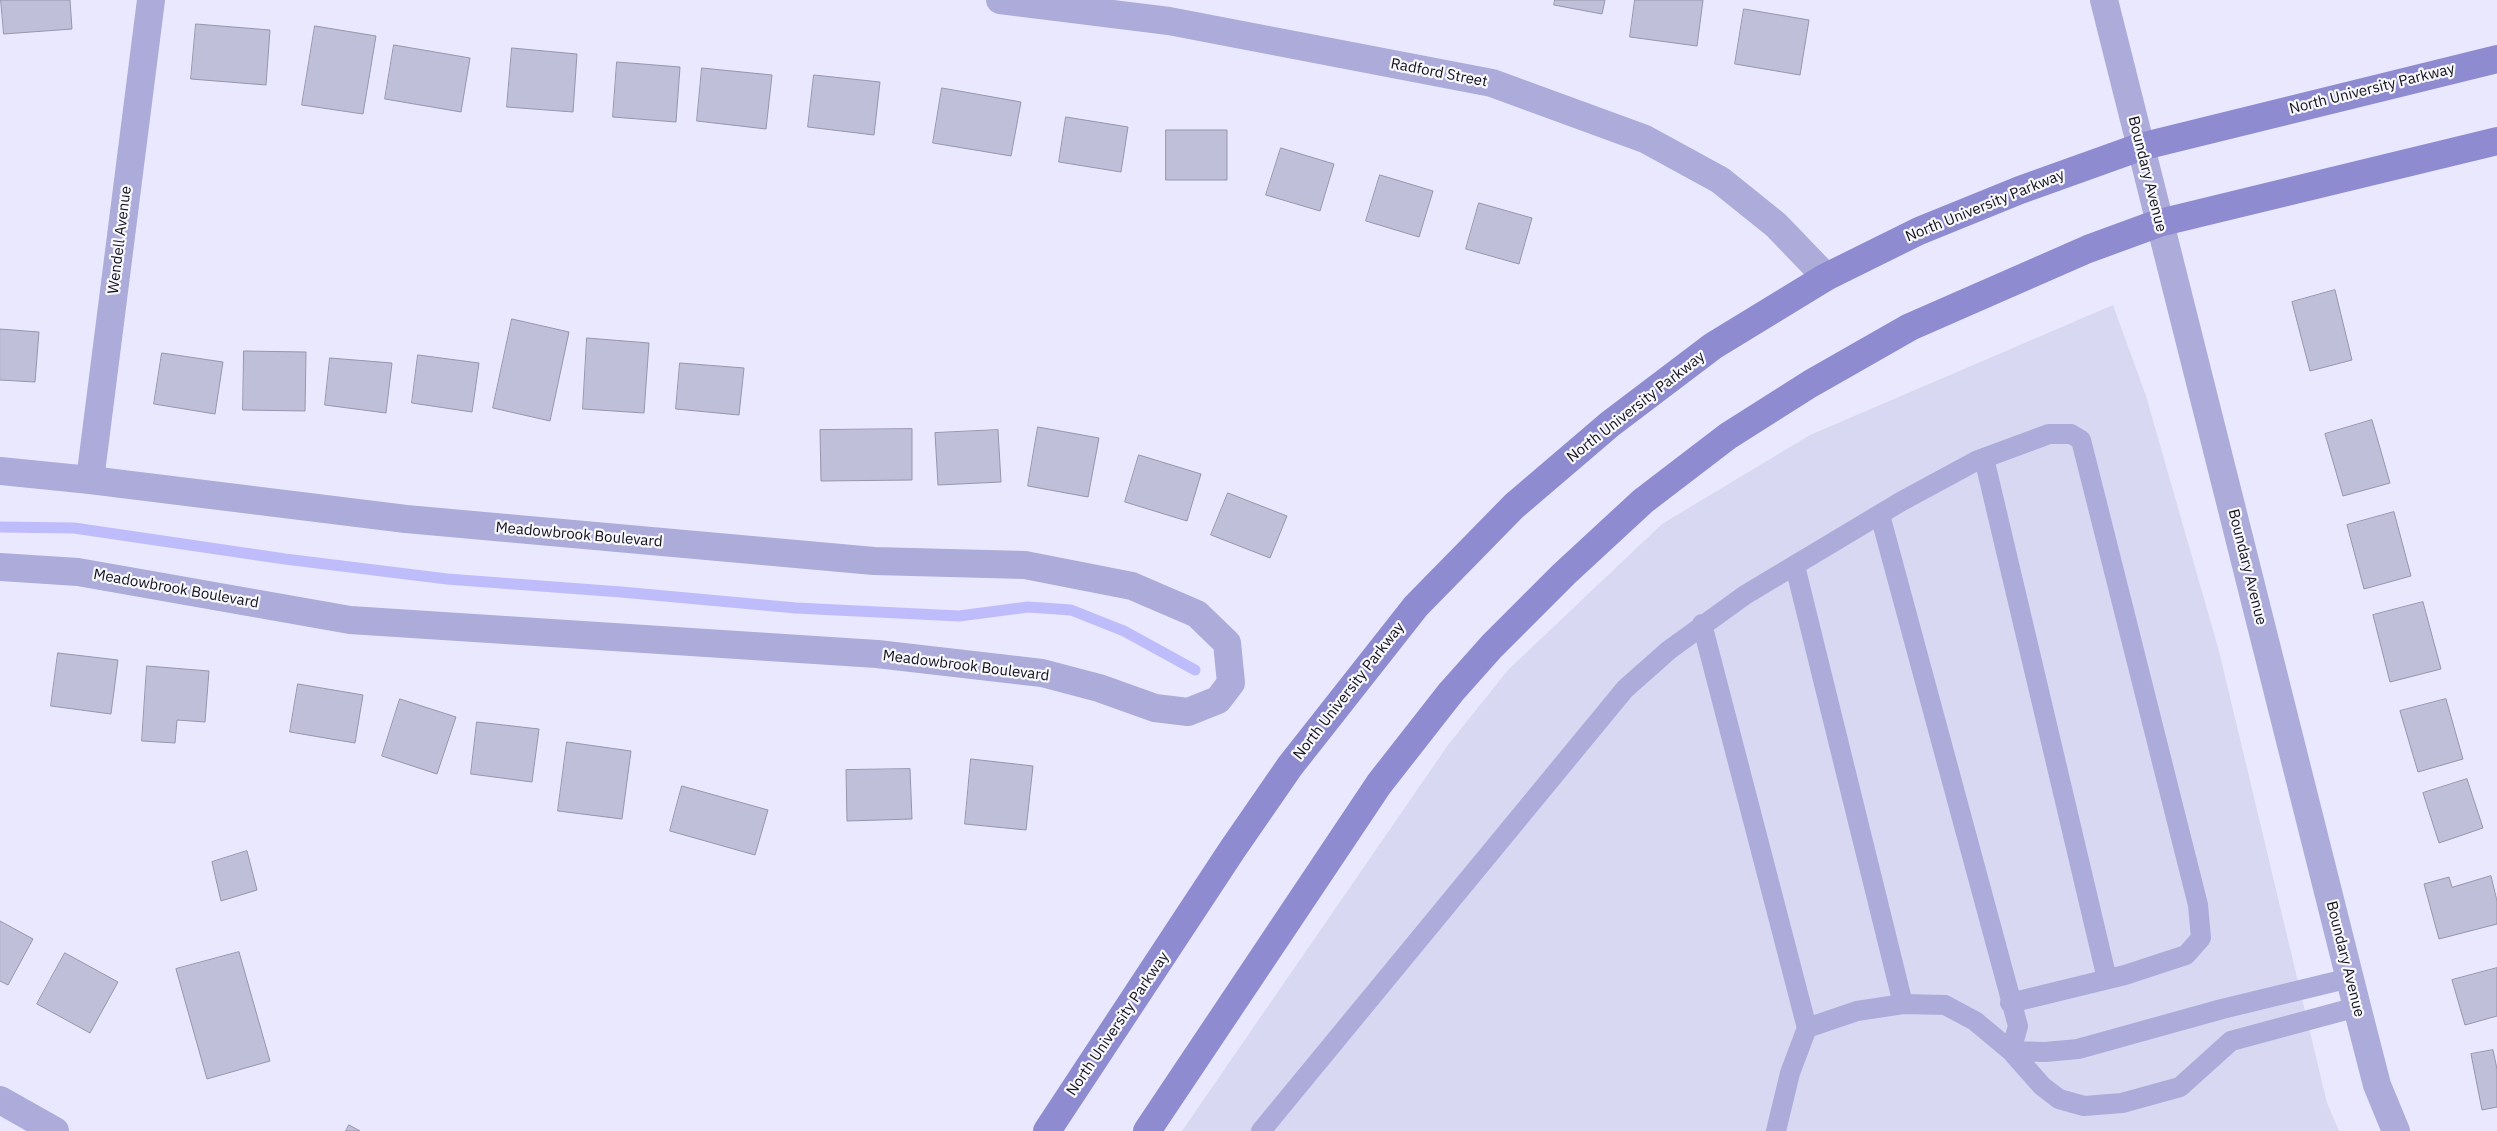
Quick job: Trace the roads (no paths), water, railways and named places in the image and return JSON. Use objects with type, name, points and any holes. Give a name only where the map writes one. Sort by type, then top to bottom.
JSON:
[{"type":"main road","name":"North University Parkway","points":[[1047,1131],[1232,850],[1290,766],[1416,606],[1514,506],[1610,424],[1713,346],[1826,277],[1919,231],[2020,190],[2140,147],[2497,59]]},
{"type":"main road","points":[[1147,1131],[1378,784],[1451,692],[1492,646],[1564,574],[1643,501],[1728,436],[1810,384],[1910,327],[2088,249],[2159,223],[2497,141]]},
{"type":"street","name":"Wendell Avenue","points":[[90,480],[151,0]]},
{"type":"street","name":"Radford Street","points":[[1000,0],[1169,20],[1492,83],[1645,139],[1720,180],[1776,225],[1826,277]]},
{"type":"street","name":"Boundary Avenue","points":[[2104,0],[2377,1085],[2396,1131]]},
{"type":"street","name":"Meadowbrook Boulevard","points":[[0,471],[90,480],[406,519],[874,561],[1025,565],[1078,574],[1132,586],[1197,614],[1227,643],[1231,683],[1218,700],[1188,712],[1155,708],[1099,688],[1042,674],[877,654],[350,620],[78,572],[0,567]]},
{"type":"street","points":[[0,1100],[55,1131]]},
{"type":"lane","points":[[1261,1131],[1625,689],[1668,650],[1745,595],[1880,515],[1984,458],[2049,434],[2071,434],[2081,440],[2198,905],[2201,938],[2186,955],[2107,979],[2010,1003]]},
{"type":"lane","points":[[1984,458],[2107,979]]},
{"type":"lane","points":[[1880,515],[2010,1003],[2018,1026],[2011,1052]]},
{"type":"lane","points":[[1795,566],[1903,1004]]},
{"type":"lane","points":[[1702,624],[1807,1028],[1790,1073],[1776,1131]]},
{"type":"lane","points":[[2011,1052],[2045,1052],[2078,1048],[2222,1009],[2350,978]]},
{"type":"lane","points":[[1807,1028],[1857,1011],[1903,1004],[1945,1005],[1974,1020],[2011,1052],[2042,1086],[2059,1098],[2084,1106],[2122,1103],[2180,1087],[2231,1041],[2357,1007]]},
{"type":"lane","points":[[2222,1009],[2231,1041]]},
{"type":"waterway","points":[[0,527],[74,528],[285,559],[447,579],[796,608],[959,616],[1028,607],[1071,610],[1124,631],[1195,670]]}]
